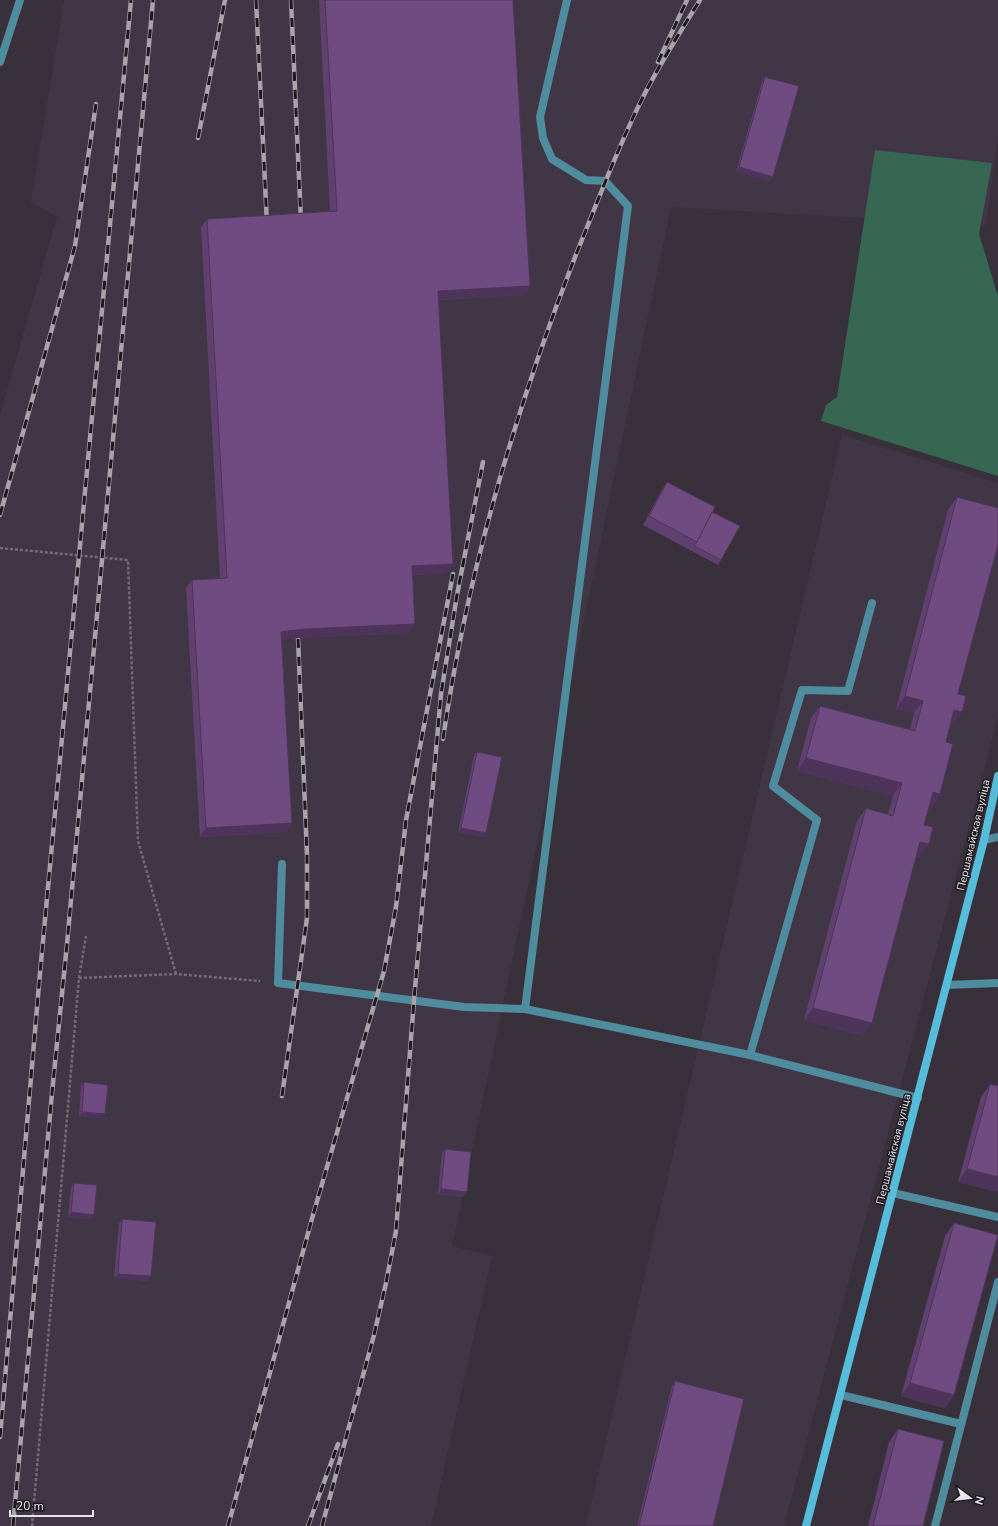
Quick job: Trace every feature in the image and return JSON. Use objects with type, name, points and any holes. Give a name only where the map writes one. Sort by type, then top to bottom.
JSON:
[{"type":"street","points":[[0,62],[20,0]]},
{"type":"street","points":[[525,1009],[628,206],[605,181],[586,180],[552,159],[543,138],[540,117],[567,0]]},
{"type":"street","points":[[750,1055],[817,820],[773,786],[802,690],[848,690],[872,603]]},
{"type":"street","name":"Першамайская вуліца","points":[[806,1526],[947,985],[984,840],[998,776]]},
{"type":"street","points":[[984,840],[998,837]]},
{"type":"street","points":[[282,864],[278,983],[464,1007],[525,1009],[750,1055],[918,1098]]},
{"type":"street","points":[[947,985],[998,983]]},
{"type":"street","points":[[893,1193],[998,1217]]},
{"type":"street","points":[[935,1526],[998,1282]]},
{"type":"street","points":[[841,1395],[961,1424]]},
{"type":"path","points":[[0,548],[128,560],[138,841],[176,974]]},
{"type":"path","points":[[32,1526],[79,978],[86,936]]},
{"type":"path","points":[[79,978],[176,974],[278,983]]},
{"type":"shaded area","points":[[64,0],[998,0],[998,136],[986,225],[671,207],[452,1246],[492,1256],[431,1526],[0,1526],[0,415],[57,217],[31,202]]},
{"type":"shaded area","points":[[842,435],[998,483],[998,717],[784,1526],[586,1526]]},
{"type":"green space","points":[[875,150],[992,163],[979,234],[998,296],[998,476],[821,421],[826,405],[837,397]]},
{"type":"building","points":[[325,0],[513,0],[530,286],[438,291],[453,564],[412,566],[415,624],[304,629],[281,632],[292,823],[206,828],[192,580],[227,578],[207,219],[337,211]]},
{"type":"building","points":[[765,77],[799,86],[773,177],[739,167]]},
{"type":"building","points":[[667,482],[715,507],[697,542],[649,516]]},
{"type":"building","points":[[957,497],[998,508],[998,545],[958,694],[966,696],[962,712],[954,710],[946,742],[953,744],[940,794],[933,792],[924,825],[933,827],[929,844],[920,842],[872,1023],[813,1008],[866,808],[893,816],[902,783],[806,758],[820,706],[915,731],[923,701],[905,696]]},
{"type":"building","points":[[712,512],[740,526],[721,560],[694,546]]},
{"type":"building","points":[[477,752],[502,757],[486,833],[461,828]]},
{"type":"building","points":[[84,1082],[108,1085],[105,1114],[82,1112]]},
{"type":"building","points":[[990,1084],[998,1086],[998,1177],[967,1169]]},
{"type":"building","points":[[445,1149],[471,1152],[467,1192],[441,1189]]},
{"type":"building","points":[[74,1183],[97,1185],[94,1215],[71,1212]]},
{"type":"building","points":[[122,1219],[156,1222],[151,1276],[118,1274]]},
{"type":"building","points":[[954,1223],[998,1235],[954,1395],[910,1383]]},
{"type":"building","points":[[675,1381],[744,1399],[713,1526],[639,1526]]},
{"type":"building","points":[[898,1429],[944,1441],[923,1526],[873,1526]]},
{"type":"railway","points":[[0,1437],[40,973],[131,0]]},
{"type":"railway","points":[[13,1526],[153,0]]},
{"type":"railway","points":[[198,138],[225,0]]},
{"type":"railway","points":[[256,0],[267,224]]},
{"type":"railway","points":[[291,0],[301,222]]},
{"type":"railway","points":[[658,62],[687,0]]},
{"type":"railway","points":[[443,739],[465,615],[480,553],[514,431],[534,371],[577,252],[624,137],[655,74],[700,0]]},
{"type":"railway","points":[[0,515],[75,246],[96,104]]},
{"type":"railway","points":[[322,1526],[374,1335],[396,1231],[414,1000],[441,694],[457,595],[483,462]]},
{"type":"railway","points":[[228,1526],[313,1215],[384,971],[396,907],[406,820],[453,574]]},
{"type":"railway","points":[[282,1096],[307,918],[307,855],[298,638]]},
{"type":"railway","points":[[308,1526],[338,1444]]}]
